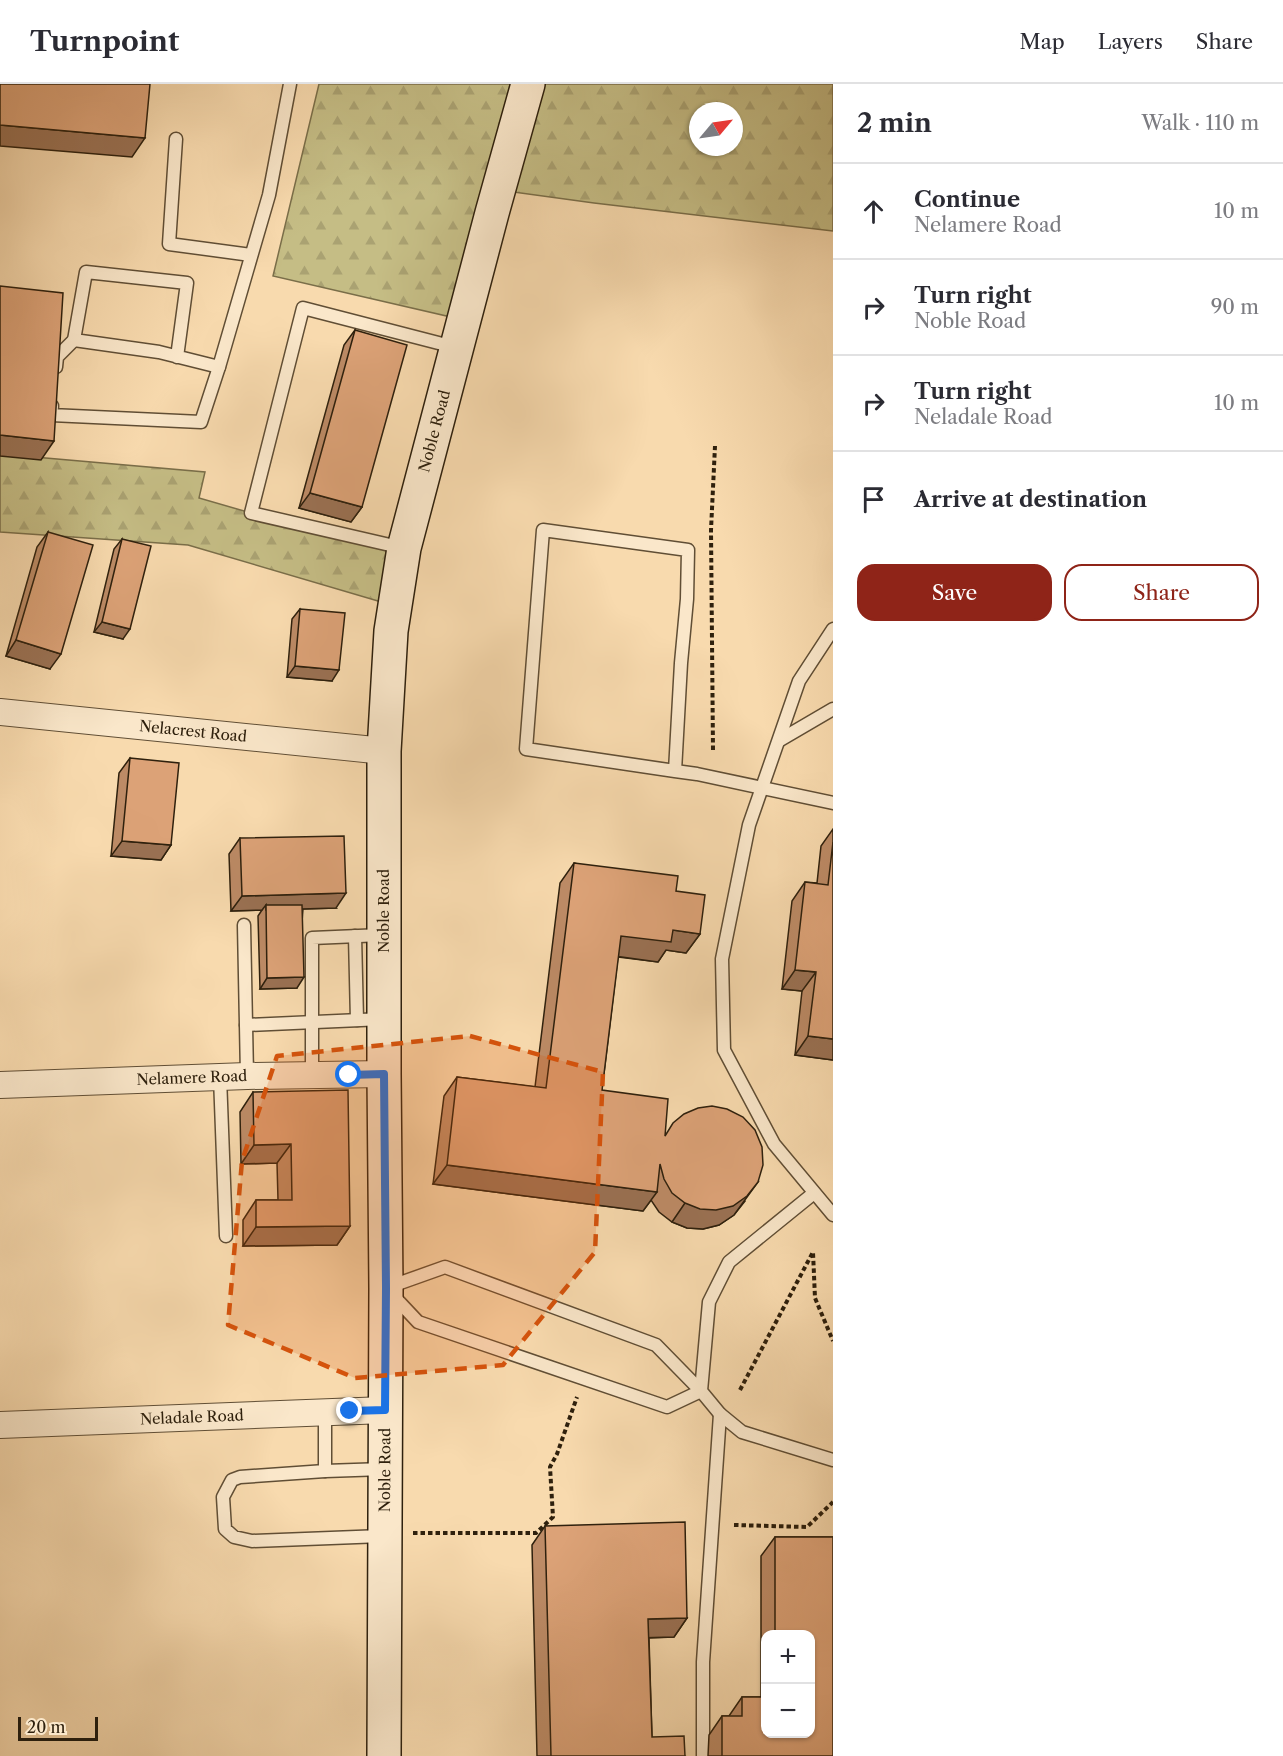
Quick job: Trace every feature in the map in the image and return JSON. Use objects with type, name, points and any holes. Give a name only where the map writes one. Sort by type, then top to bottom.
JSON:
[{"type":"main road","name":"Noble Road","points":[[384,1756],[399,1534],[384,1469],[386,1288],[384,1074],[370,1020],[369,936],[391,631],[404,548],[528,84]]},
{"type":"street","name":"Nelacrest Road","points":[[0,712],[384,751]]},
{"type":"street","name":"Nelamere Road","points":[[0,1085],[247,1076],[384,1074]]},
{"type":"street","name":"Neladale Road","points":[[0,1425],[385,1410]]},
{"type":"lane","points":[[177,357],[187,283],[86,272],[74,340],[57,357],[51,415],[201,422],[269,195],[290,84]]},
{"type":"lane","points":[[177,139],[169,244],[251,255]]},
{"type":"lane","points":[[404,548],[251,513],[303,309],[457,348]]},
{"type":"lane","points":[[74,340],[159,352],[219,367]]},
{"type":"lane","points":[[675,771],[687,598],[688,550],[543,530],[526,749],[675,771],[697,774],[833,803]]},
{"type":"lane","points":[[833,629],[800,681],[749,825],[722,960],[724,1050],[774,1144],[833,1215]]},
{"type":"lane","points":[[780,740],[833,709]]},
{"type":"lane","points":[[244,925],[247,1076]]},
{"type":"lane","points":[[312,1076],[312,938],[369,936]]},
{"type":"lane","points":[[246,1025],[370,1020]]},
{"type":"lane","points":[[220,1077],[225,1236]]},
{"type":"lane","points":[[701,1391],[709,1302],[729,1262],[814,1193]]},
{"type":"lane","points":[[701,1391],[667,1407],[418,1322],[386,1288],[445,1267],[656,1345],[701,1391],[720,1414],[742,1432],[833,1460]]},
{"type":"lane","points":[[326,1413],[326,1471]]},
{"type":"lane","points":[[703,1756],[703,1662],[720,1414]]},
{"type":"lane","points":[[384,1469],[326,1471],[232,1480],[223,1497],[225,1529],[234,1537],[252,1540],[399,1534]]},
{"type":"path","points":[[713,750],[711,530],[715,446]]},
{"type":"path","points":[[740,1390],[813,1252],[815,1298],[833,1341]]},
{"type":"path","points":[[399,1534],[536,1533],[553,1517],[550,1467],[557,1454],[577,1395]]},
{"type":"path","points":[[734,1525],[807,1527],[833,1502]]},
{"type":"highlighted area","points":[[470,1036],[603,1072],[595,1252],[503,1365],[355,1378],[228,1325],[242,1161],[277,1056]]},
{"type":"green space","points":[[319,84],[833,84],[833,231],[499,190],[464,320],[273,276]]},
{"type":"green space","points":[[0,454],[205,472],[199,498],[251,513],[404,548],[395,606],[188,545],[0,532]]},
{"type":"building","points":[[0,84],[150,84],[145,138],[0,125]]},
{"type":"building","points":[[0,286],[63,293],[54,441],[0,435]]},
{"type":"building","points":[[355,330],[407,345],[362,507],[310,493]]},
{"type":"building","points":[[48,532],[93,545],[61,654],[16,640]]},
{"type":"building","points":[[122,539],[151,546],[130,629],[102,622]]},
{"type":"building","points":[[300,609],[345,613],[339,670],[295,666]]},
{"type":"building","points":[[130,758],[179,763],[171,845],[122,841]]},
{"type":"building","points":[[344,836],[346,893],[242,896],[240,838]]},
{"type":"building","points":[[833,842],[833,1039],[808,1036],[816,972],[795,970],[805,882],[828,885]]},
{"type":"building","points":[[574,863],[678,876],[676,891],[705,895],[700,934],[673,930],[671,942],[621,936],[602,1090],[668,1099],[665,1136],[673,1123],[684,1114],[698,1108],[712,1106],[727,1109],[743,1117],[755,1130],[762,1147],[763,1165],[758,1182],[747,1196],[733,1206],[716,1210],[700,1209],[685,1203],[672,1193],[664,1179],[660,1164],[657,1192],[447,1165],[457,1077],[546,1088]]},
{"type":"building","points":[[266,905],[302,905],[304,977],[267,978]]},
{"type":"building","points":[[348,1090],[350,1226],[256,1227],[256,1200],[292,1200],[291,1144],[254,1145],[253,1092]]},
{"type":"building","points":[[685,1522],[687,1618],[648,1619],[652,1737],[684,1736],[685,1756],[551,1756],[545,1526]]},
{"type":"building","points":[[775,1537],[833,1537],[833,1756],[722,1756],[722,1716],[742,1716],[742,1697],[761,1697],[761,1738],[815,1738],[815,1630],[775,1630]]},
{"type":"route","points":[[349,1075],[384,1074],[386,1288],[385,1410],[350,1411]]}]
